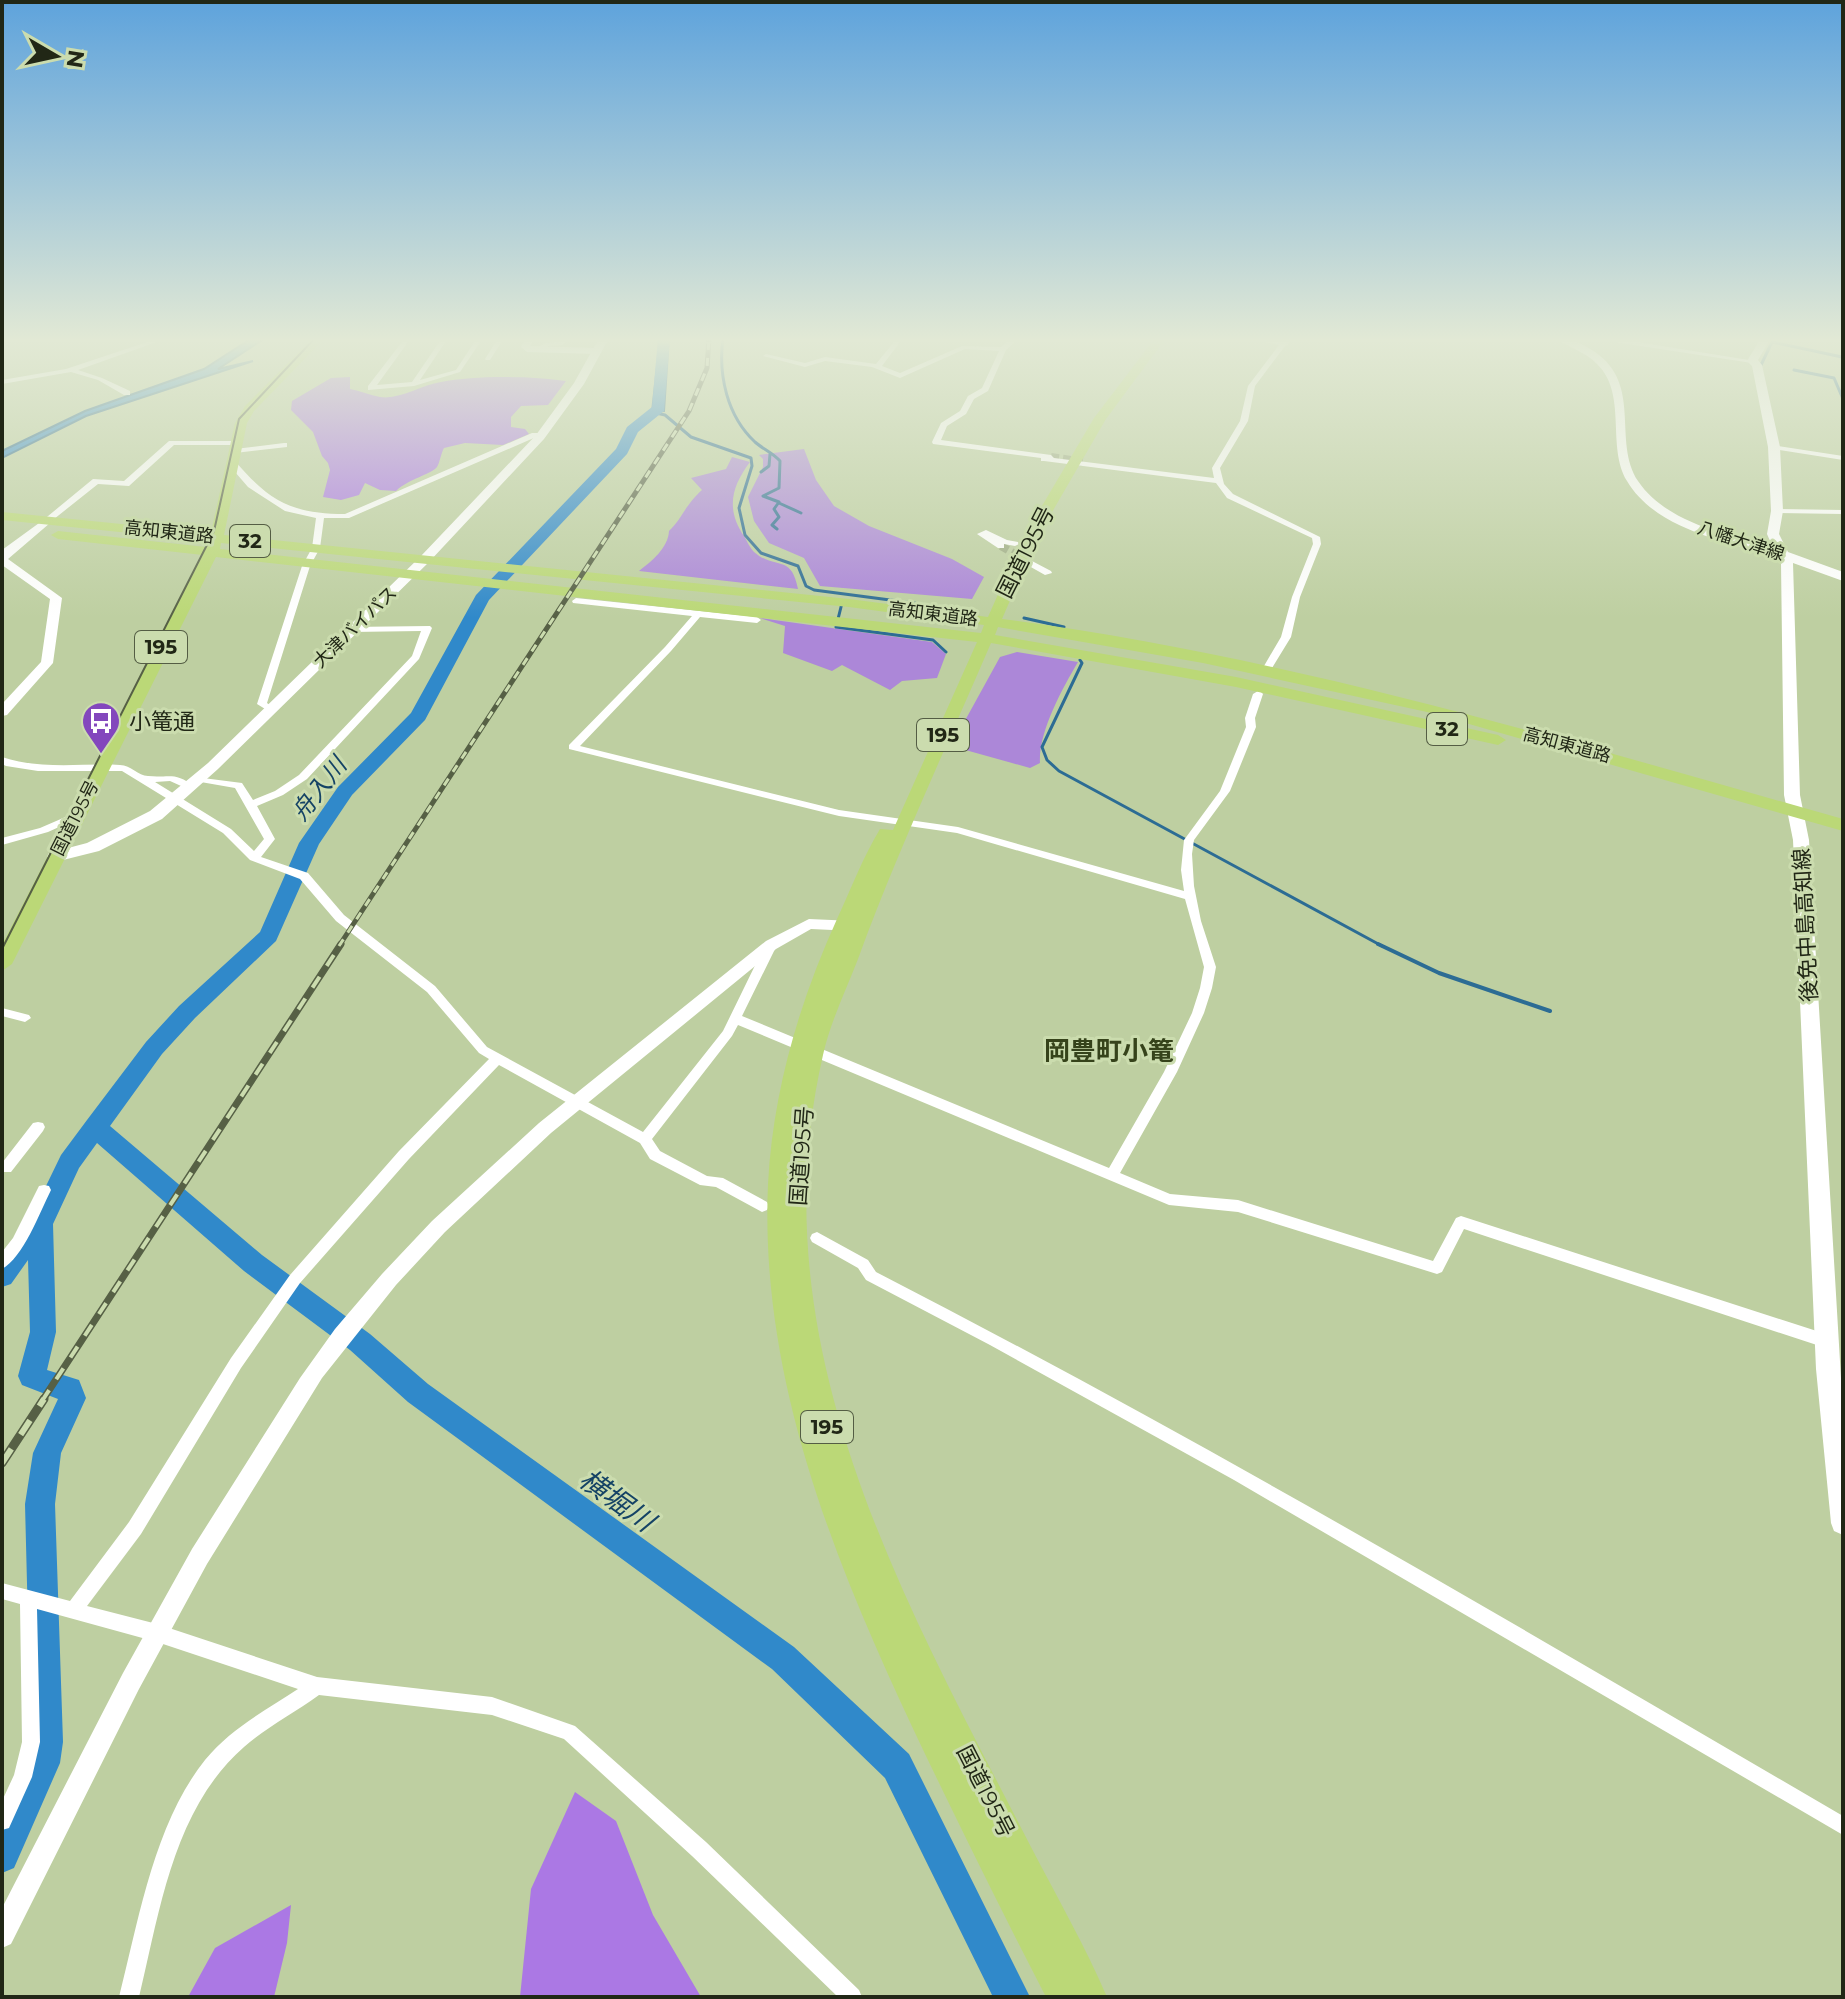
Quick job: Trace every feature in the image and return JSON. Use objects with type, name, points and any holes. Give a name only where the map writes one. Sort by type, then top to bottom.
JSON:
[{"type":"highway","name":"国道195号","points":[[2,964],[214,544],[238,431]]},
{"type":"highway","name":"国道195号","points":[[1072,1996],[925,1722],[870,1604],[841,1530],[810,1435],[786,1328],[778,1237],[786,1120],[807,1050],[815,992],[851,925],[971,656],[1008,545],[1087,431]]},
{"type":"highway","name":"国道195号","points":[[985,620],[1030,538],[1067,461],[1090,431]]},
{"type":"highway","name":"高知東道路","points":[[2,516],[214,544],[307,562],[484,583],[978,638],[1019,642],[1049,639]]},
{"type":"highway","name":"高知東道路","points":[[2,529],[316,548],[849,603],[1025,626],[1049,639],[1500,740],[1796,816],[1843,825]]},
{"type":"highway","name":"高知東道路","points":[[1796,816],[1843,835]]},
{"type":"main road","name":"大津バイパス","points":[[55,857],[93,847],[123,834],[175,801],[425,559],[545,431]]},
{"type":"main road","name":"八幡大津線","points":[[1623,431],[1626,464],[1638,489],[1671,514],[1705,531],[1786,555],[1843,577]]},
{"type":"main road","name":"後免中島高知線","points":[[1771,431],[1777,511],[1773,534],[1786,555],[1792,795],[1801,840],[1826,1341],[1835,1364],[1843,1523]]},
{"type":"street","points":[[941,431],[936,442],[1201,481],[1219,481]]},
{"type":"street","points":[[1238,431],[1217,465],[1219,481],[1230,496],[1316,537],[1317,544],[1296,597],[1286,637],[1269,666]]},
{"type":"street","points":[[234,453],[251,485],[288,509],[346,516],[428,478],[535,435],[542,435]]},
{"type":"street","points":[[2,712],[47,663],[56,598],[2,560],[4,554],[96,481],[126,484],[172,443],[234,453],[284,445]]},
{"type":"street","points":[[1774,447],[1843,458]]},
{"type":"street","points":[[1777,511],[1843,512]]},
{"type":"street","points":[[270,709],[262,704],[307,562],[316,548],[320,515]]},
{"type":"street","points":[[1032,564],[1048,573]]},
{"type":"street","points":[[576,601],[757,620]]},
{"type":"street","points":[[698,614],[573,747],[839,813],[900,816],[958,830],[1019,845],[1191,897]]},
{"type":"street","points":[[251,805],[279,793],[303,777],[416,657],[427,628],[351,629]]},
{"type":"street","points":[[1112,1175],[1181,1051],[1209,981],[1210,967],[1185,864],[1188,844],[1227,787],[1251,727],[1250,718],[1258,694]]},
{"type":"street","points":[[2,760],[38,768],[124,768],[227,831],[254,858],[304,876],[340,918],[431,989],[473,1040],[496,1060],[645,1139],[655,1155],[705,1181],[718,1182],[762,1206]]},
{"type":"street","points":[[143,780],[172,778],[194,783],[238,785],[270,839],[254,858]]},
{"type":"street","points":[[2,842],[44,830],[77,815]]},
{"type":"street","points":[[2,1935],[157,1633],[241,1486],[345,1331],[466,1197],[576,1102],[771,945],[809,924],[851,925]]},
{"type":"street","points":[[645,1139],[728,1033],[771,945]]},
{"type":"street","points":[[2,1012],[25,1018]]},
{"type":"street","points":[[734,1018],[1169,1199],[1238,1206],[1437,1268],[1461,1222],[1826,1341]]},
{"type":"street","points":[[73,1611],[135,1528],[223,1383],[286,1291],[404,1155],[496,1060]]},
{"type":"street","points":[[4,1167],[38,1127]]},
{"type":"street","points":[[4,1167],[22,1170]]},
{"type":"street","points":[[2,1263],[18,1242],[44,1190]]},
{"type":"street","points":[[817,1238],[863,1264],[871,1276],[974,1328],[1335,1530],[1843,1826]]},
{"type":"street","points":[[2,1591],[157,1633],[317,1686],[492,1706],[569,1732],[699,1849],[852,1997]]},
{"type":"street","points":[[2,1821],[23,1777],[31,1742],[31,1600]]},
{"type":"street","points":[[129,1997],[175,1832],[201,1783],[235,1742],[317,1686]]},
{"type":"shaded area","points":[[527,431],[529,434],[503,445],[465,443],[444,448],[434,470],[396,491],[380,490],[365,483],[359,495],[341,500],[323,497],[330,470],[313,432]]},
{"type":"shaded area","points":[[804,449],[816,480],[834,506],[869,526],[952,559],[984,577],[972,599],[820,586],[804,558],[769,543],[754,521],[748,497],[763,467],[763,459],[759,455]]},
{"type":"shaded area","points":[[732,457],[750,462],[739,480],[733,499],[738,526],[754,552],[787,566],[798,589],[639,571],[662,548],[669,531],[702,490],[691,478],[726,469]]},
{"type":"shaded area","points":[[760,618],[932,642],[946,654],[937,678],[902,681],[890,690],[842,665],[832,671],[783,653],[785,626]]},
{"type":"shaded area","points":[[1017,652],[1078,662],[1047,725],[1040,763],[1030,768],[951,746],[1000,657]]},
{"type":"shaded area","points":[[575,1792],[616,1821],[653,1915],[701,1997],[520,1997],[531,1889]]},
{"type":"shaded area","points":[[291,1905],[287,1943],[274,1997],[188,1997],[215,1948]]},
{"type":"water","points":[[43,431],[55,431],[2,458],[2,451]]},
{"type":"waterway","name":"舟入川","points":[[95,1127],[154,1048],[187,1012],[269,936],[309,843],[345,791],[419,716],[482,598],[622,451],[631,431]]},
{"type":"waterway","points":[[684,431],[691,437],[751,458],[752,466],[739,508],[745,535],[761,553],[798,566],[806,586],[814,590],[951,608]]},
{"type":"waterway","points":[[745,431],[780,461],[779,488],[763,496],[779,502],[774,509],[779,517],[772,525],[777,529]]},
{"type":"waterway","points":[[761,472],[769,466],[770,454]]},
{"type":"waterway","points":[[779,503],[801,513]]},
{"type":"waterway","points":[[842,603],[836,627],[933,640],[946,652]]},
{"type":"waterway","points":[[1024,618],[1064,627]]},
{"type":"waterway","points":[[1080,660],[1082,663],[1042,747],[1047,760],[1059,771],[1381,945]]},
{"type":"waterway","points":[[1381,945],[1439,973],[1550,1011]]},
{"type":"waterway","name":"舟入川","points":[[40,1224],[70,1162],[95,1127]]},
{"type":"waterway","name":"横堀川","points":[[95,1127],[253,1263],[360,1342],[418,1393],[783,1658],[897,1766],[1012,1997]]},
{"type":"waterway","name":"舟入川","points":[[2,1276],[40,1224]]},
{"type":"waterway","points":[[2,1856],[43,1763],[47,1742],[40,1504],[47,1453],[72,1398],[69,1389],[32,1376],[43,1332],[40,1224]]},
{"type":"tunnel","points":[[1051,457],[1084,462]]},
{"type":"tunnel","points":[[1001,546],[1032,564]]},
{"type":"tram line","points":[[2,949],[214,531],[236,431]]},
{"type":"railway","points":[[339,946],[676,431]]},
{"type":"railway","points":[[42,1401],[341,944]]},
{"type":"railway","points":[[2,1463],[44,1399]]},
{"type":"place","name":"小篭通","points":[[101,755]]},
{"type":"district","name":"岡豊町小篭","points":[[1109,1051]]}]
